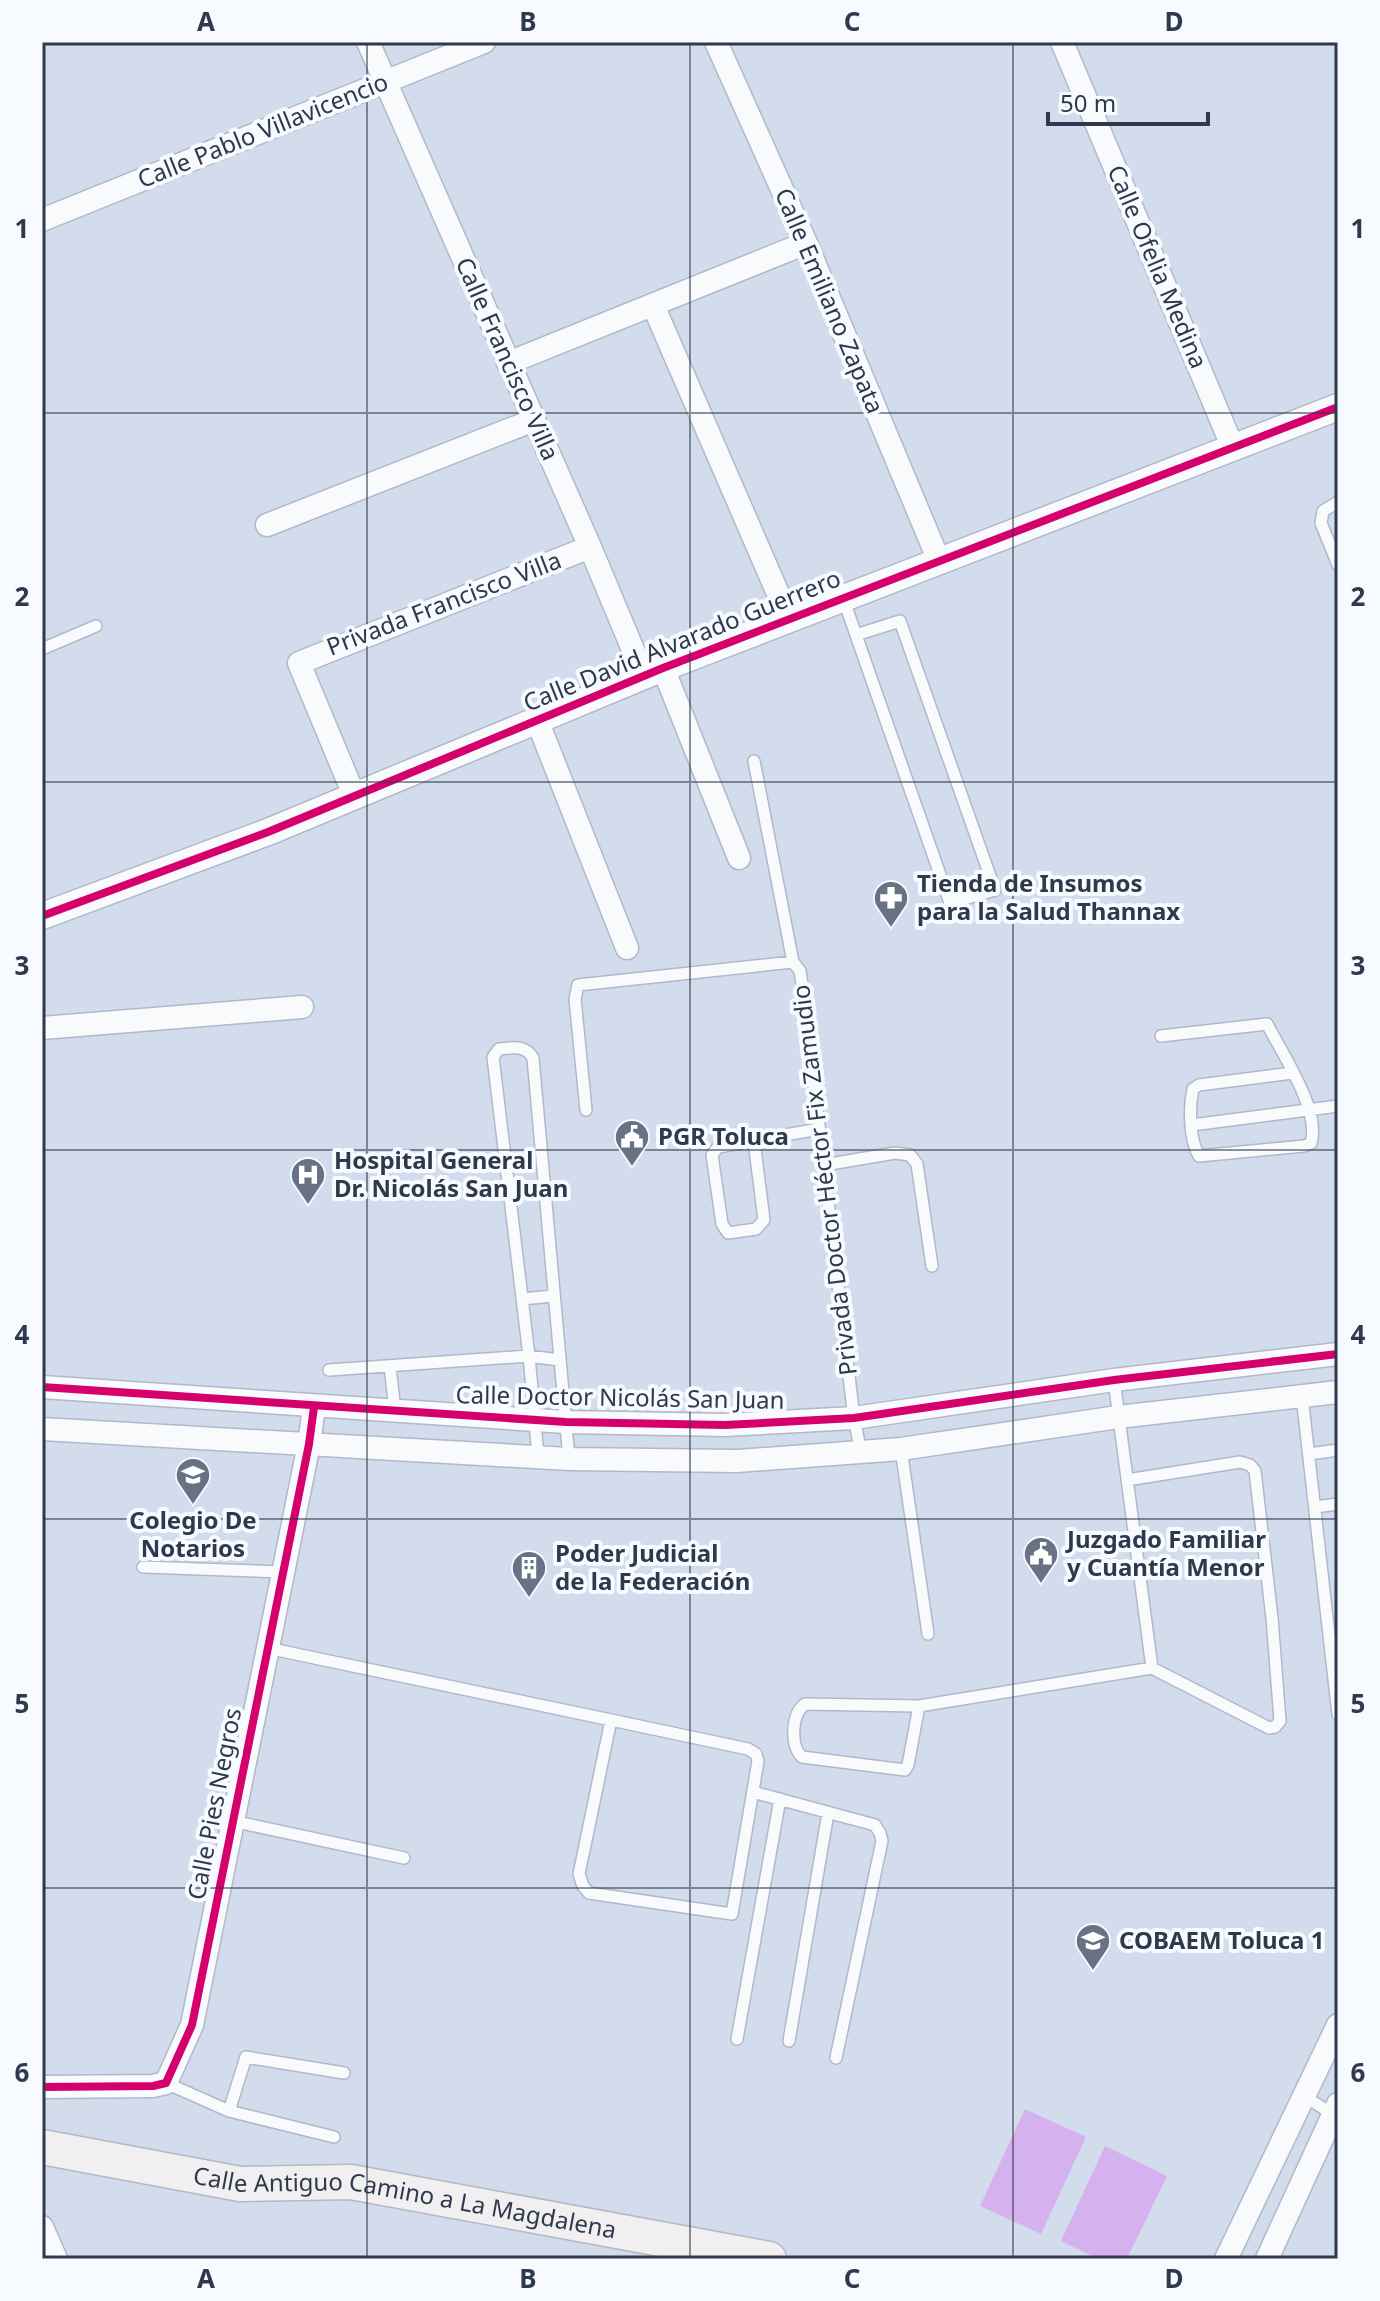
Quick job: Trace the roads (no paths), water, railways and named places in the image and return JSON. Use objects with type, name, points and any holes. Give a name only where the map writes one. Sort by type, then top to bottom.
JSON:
[{"type":"main road","name":"Calle Antiguo Camino a La Magdalena","points":[[42,2147],[240,2184],[351,2182],[769,2259]]},
{"type":"street","name":"Calle Francisco Villa","points":[[368,42],[590,547],[654,672],[739,858]]},
{"type":"street","name":"Calle Pablo Villavicencio","points":[[42,220],[484,42]]},
{"type":"street","name":"Calle Emiliano Zapata","points":[[716,42],[806,243],[939,561]]},
{"type":"street","name":"Calle Ofelia Medina","points":[[1062,42],[1233,448]]},
{"type":"street","points":[[508,363],[806,243]]},
{"type":"street","points":[[653,305],[789,619]]},
{"type":"street","name":"Calle David Alvarado Guerrero","points":[[42,916],[268,832],[654,672],[1338,407]]},
{"type":"street","points":[[267,525],[534,420]]},
{"type":"street","name":"Privada Francisco Villa","points":[[354,795],[299,663],[590,547]]},
{"type":"street","points":[[537,720],[627,948]]},
{"type":"street","points":[[42,1028],[302,1007]]},
{"type":"street","name":"Calle Doctor Nicolás San Juan","points":[[42,1387],[566,1422],[725,1425],[854,1418],[1114,1380],[1338,1354]]},
{"type":"street","points":[[42,1429],[569,1459],[737,1461],[901,1449],[1118,1417],[1338,1392]]},
{"type":"street","name":"Calle Pies Negros","points":[[166,2083],[177,2065],[192,2025],[314,1407]]},
{"type":"street","points":[[1226,2259],[1338,2025]]},
{"type":"street","points":[[42,2087],[153,2086],[166,2083]]},
{"type":"street","points":[[1267,2259],[1336,2112]]},
{"type":"street","points":[[42,2227],[56,2259]]},
{"type":"lane","points":[[1338,502],[1323,511],[1321,523],[1338,565]]},
{"type":"lane","points":[[843,598],[950,903],[995,890],[900,621],[856,635]]},
{"type":"lane","points":[[42,649],[96,626]]},
{"type":"lane","points":[[754,761],[793,962]]},
{"type":"lane","name":"Privada Doctor Héctor Fix Zamudio","points":[[586,1110],[575,1014],[578,985],[793,962],[800,971],[854,1418],[861,1453]]},
{"type":"lane","points":[[1161,1036],[1267,1024],[1292,1073],[1310,1110],[1313,1136],[1311,1143],[1304,1146],[1199,1156],[1195,1151],[1192,1125],[1193,1089],[1199,1085],[1292,1073]]},
{"type":"lane","points":[[538,1456],[537,1420],[493,1057],[499,1049],[522,1047],[533,1058],[569,1459]]},
{"type":"lane","points":[[1192,1125],[1338,1106]]},
{"type":"lane","points":[[754,1141],[764,1220],[756,1229],[728,1233],[722,1224],[712,1155],[718,1147],[819,1129]]},
{"type":"lane","points":[[824,1165],[895,1153],[910,1155],[917,1164],[932,1266]]},
{"type":"lane","points":[[522,1299],[553,1296]]},
{"type":"lane","points":[[329,1370],[529,1356],[559,1360]]},
{"type":"lane","points":[[390,1366],[395,1412]]},
{"type":"lane","points":[[1114,1380],[1152,1668]]},
{"type":"lane","points":[[1302,1396],[1338,1715]]},
{"type":"lane","points":[[901,1449],[928,1634]]},
{"type":"lane","points":[[1309,1454],[1338,1450]]},
{"type":"lane","points":[[919,1706],[905,1770],[802,1757],[797,1753],[797,1714],[805,1704],[919,1706],[1152,1668],[1269,1728],[1275,1727],[1280,1721],[1272,1618],[1255,1471],[1250,1465],[1240,1462],[1127,1480]]},
{"type":"lane","points":[[1315,1507],[1338,1504]]},
{"type":"lane","points":[[143,1567],[282,1572]]},
{"type":"lane","points":[[266,1648],[611,1720],[748,1749],[756,1754],[758,1761],[732,1914],[589,1893],[583,1886],[579,1874],[611,1720]]},
{"type":"lane","points":[[753,1792],[875,1825],[880,1833],[882,1841],[836,2058]]},
{"type":"lane","points":[[737,2039],[780,1799]]},
{"type":"lane","points":[[789,2041],[828,1813]]},
{"type":"lane","points":[[232,1821],[404,1858]]},
{"type":"lane","points":[[229,2111],[246,2057],[344,2073]]},
{"type":"lane","points":[[166,2083],[229,2111],[334,2137]]},
{"type":"lane","points":[[1306,2097],[1336,2112]]},
{"type":"place","name":"Tienda de Insumos para la Salud Thannax","points":[[891,929]]},
{"type":"place","name":"PGR Toluca","points":[[632,1168]]},
{"type":"place","name":"Hospital General Dr. Nicolás San Juan","points":[[308,1206]]},
{"type":"place","name":"Colegio De Notarios","points":[[193,1506]]},
{"type":"place","name":"Juzgado Familiar y Cuantía Menor","points":[[1041,1585]]},
{"type":"place","name":"Poder Judicial de la Federación","points":[[529,1599]]},
{"type":"place","name":"COBAEM Toluca 1","points":[[1093,1972]]}]
